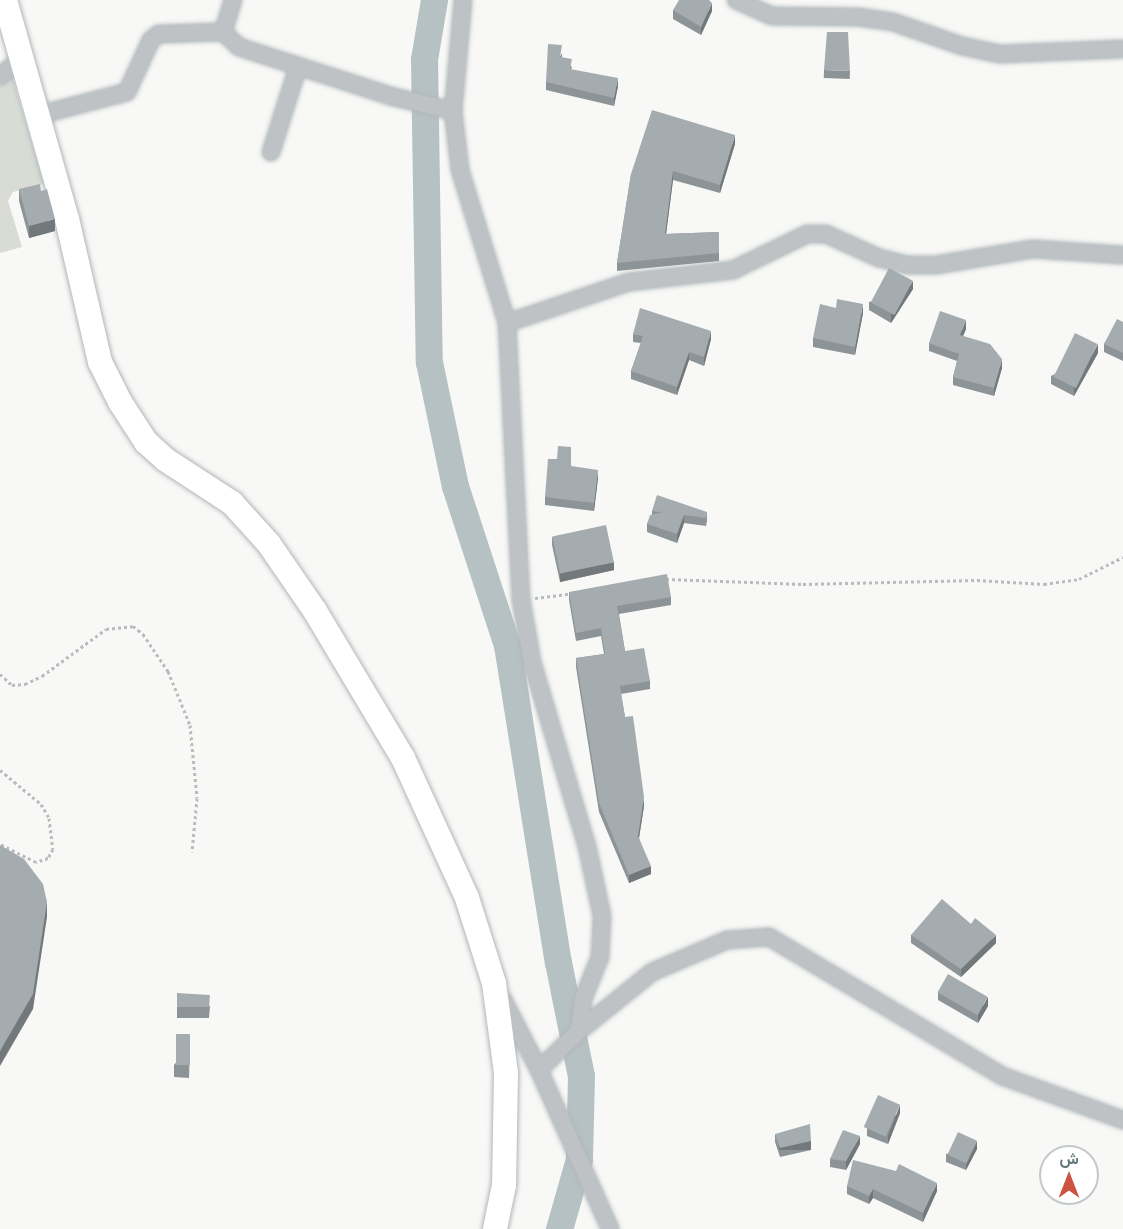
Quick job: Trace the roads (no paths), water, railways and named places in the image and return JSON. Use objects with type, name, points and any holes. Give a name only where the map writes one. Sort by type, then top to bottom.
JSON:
[{"type":"street","points":[[5,0],[39,115],[100,362],[120,402],[146,442],[166,460],[212,488],[250,519],[315,611],[426,801],[467,898],[494,983],[539,1070],[610,1229]]},
{"type":"street","points":[[223,32],[233,0]]},
{"type":"street","points":[[463,0],[453,111],[460,170],[507,323],[521,599],[532,662],[587,846],[602,915],[600,957],[583,999],[579,1031]]},
{"type":"street","points":[[736,0],[772,16],[893,22],[963,46],[1000,54],[1123,49]]},
{"type":"street","points":[[39,115],[127,92],[151,40],[159,34],[223,32],[238,47],[394,97],[453,111]]},
{"type":"street","points":[[0,76],[22,58]]},
{"type":"street","points":[[271,152],[298,67]]},
{"type":"street","points":[[507,323],[629,282],[733,270],[807,234],[826,234],[879,258],[907,265],[936,265],[1033,249],[1123,255]]},
{"type":"street","points":[[539,1070],[579,1031],[629,989],[675,959],[727,940],[769,937],[1002,1076],[1123,1120]]},
{"type":"street","points":[[494,983],[508,1106],[504,1185],[495,1229]]},
{"type":"waterway","points":[[434,0],[424,59],[429,362],[455,486],[507,645],[558,962],[581,1076],[579,1159],[559,1229]]}]
